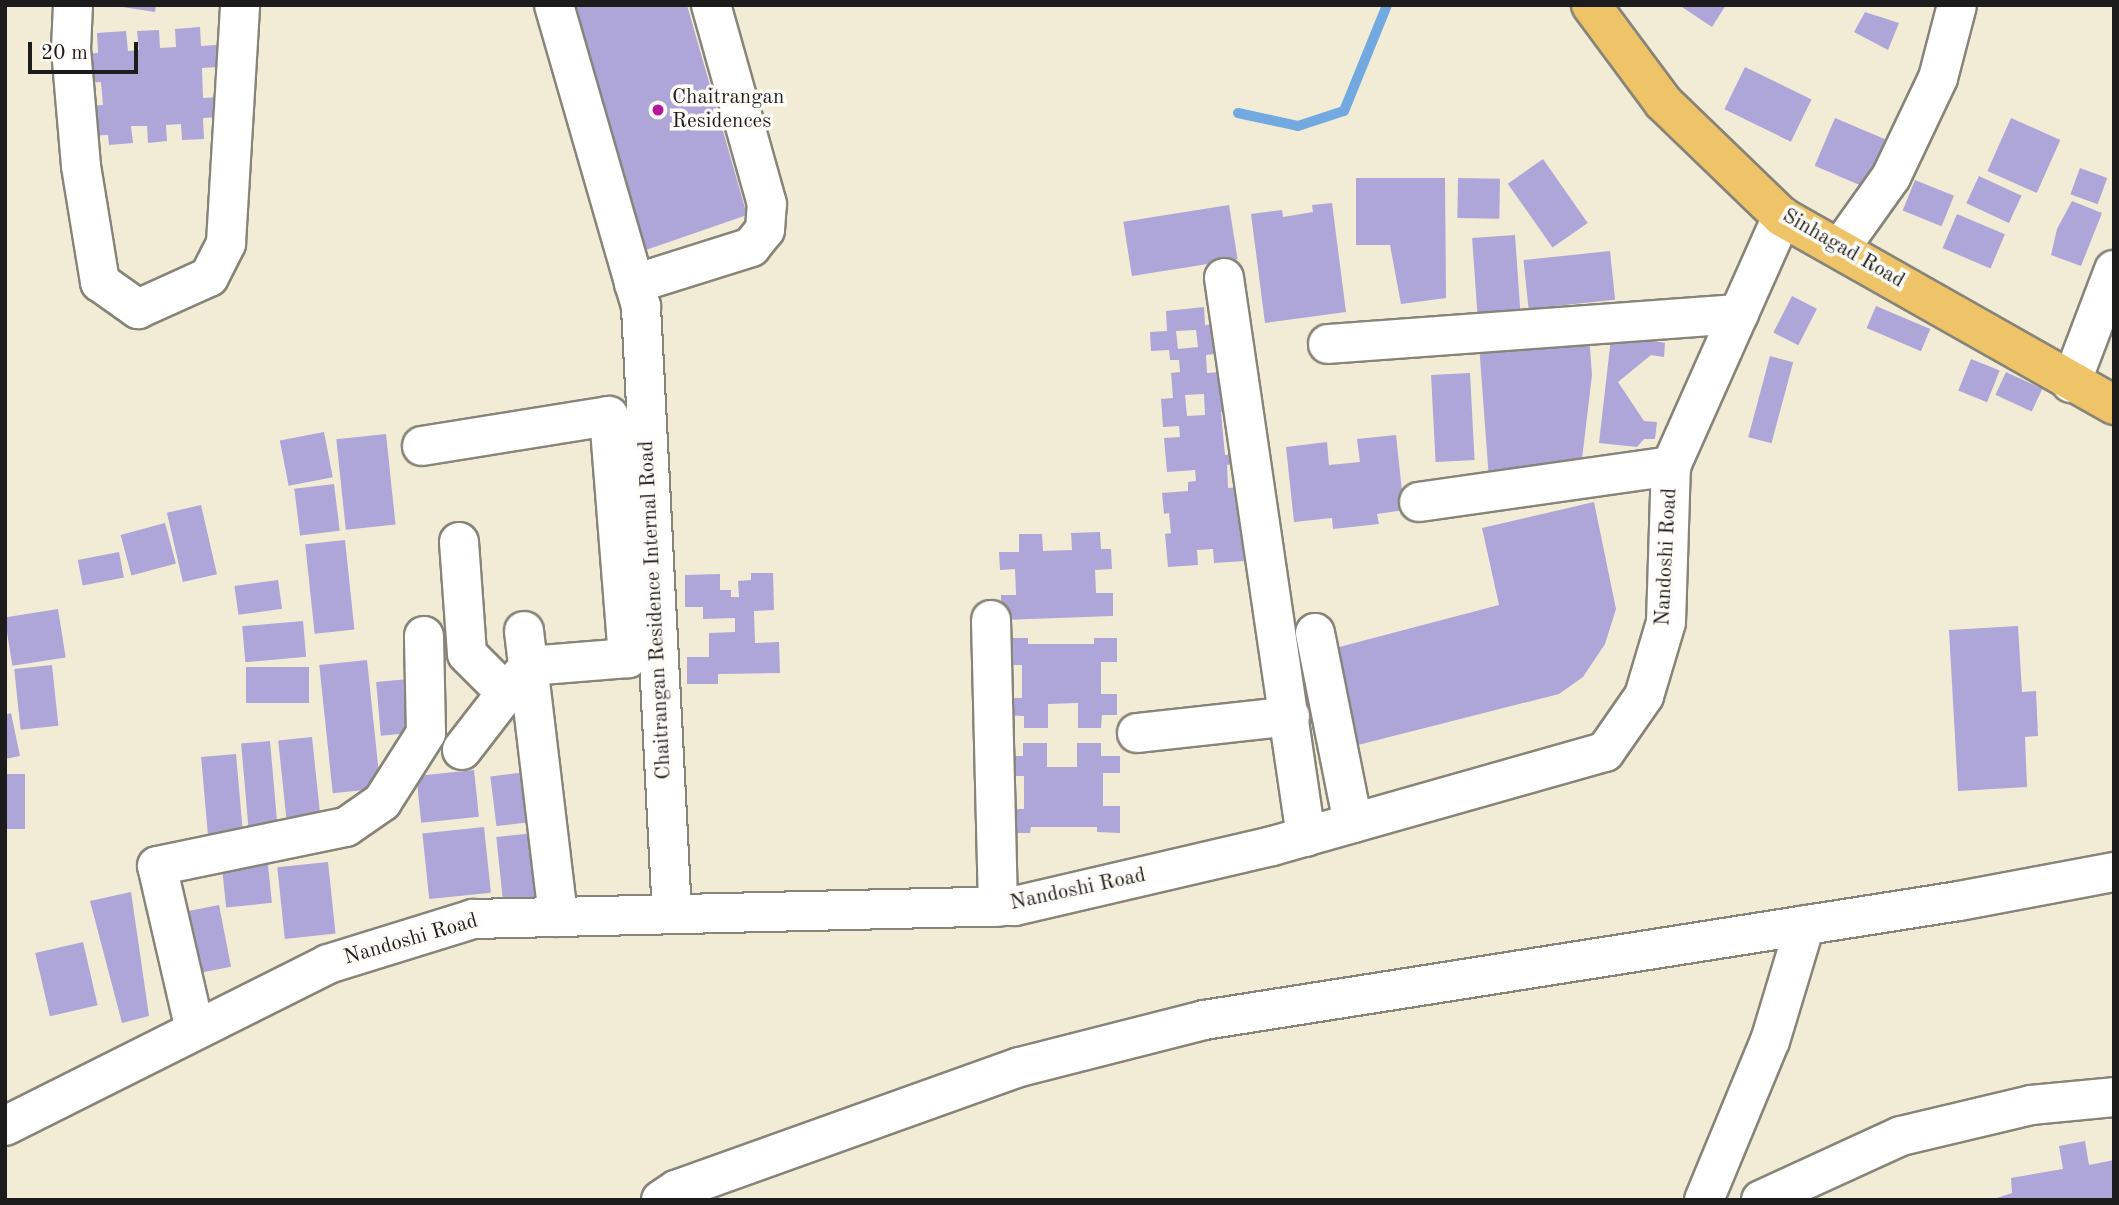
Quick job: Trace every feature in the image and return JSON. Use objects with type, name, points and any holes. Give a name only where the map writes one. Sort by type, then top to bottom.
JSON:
[{"type":"main road","name":"Sinhagad Road","points":[[1591,5],[1663,102],[1782,217],[1841,247],[2071,383],[2114,405]]},
{"type":"street","points":[[73,5],[71,49],[81,166],[100,282],[138,309],[209,277],[226,243],[240,5]]},
{"type":"street","name":"Chaitrangan Residence Internal Road","points":[[554,5],[638,295],[672,914]]},
{"type":"street","points":[[638,295],[751,247],[765,230],[767,204],[711,5]]},
{"type":"street","points":[[1841,247],[1891,177],[1938,78],[1957,5]]},
{"type":"street","name":"Nandoshi Road","points":[[5,1126],[328,964],[473,919],[998,907],[1306,837],[1605,752],[1644,696],[1666,622],[1671,466],[1782,217]]},
{"type":"street","points":[[2071,383],[2114,270]]},
{"type":"street","points":[[1224,278],[1306,837]]},
{"type":"street","points":[[1328,344],[1739,314]]},
{"type":"street","points":[[422,446],[610,416],[628,658],[505,648]]},
{"type":"street","points":[[1419,502],[1671,466]]},
{"type":"street","points":[[459,542],[505,648],[558,917]]},
{"type":"street","points":[[991,620],[998,907]]},
{"type":"street","points":[[1315,634],[1353,823]]},
{"type":"street","points":[[195,1030],[157,866],[345,827],[382,802],[426,733],[424,636]]},
{"type":"street","points":[[462,750],[505,648]]},
{"type":"street","points":[[1137,733],[1290,716]]},
{"type":"street","points":[[662,1200],[676,1190],[1020,1067],[1204,1020],[1805,925],[2114,872]]},
{"type":"street","points":[[1704,1200],[1770,1041],[1805,925]]},
{"type":"street","points":[[1761,1200],[1901,1136],[2031,1105],[2114,1097]]},
{"type":"building","points":[[110,5],[156,5],[155,12]]},
{"type":"building","name":"Chaitrangan Residences","points":[[568,5],[687,5],[747,215],[640,252]]},
{"type":"building","points":[[1679,5],[1726,5],[1712,27]]},
{"type":"building","points":[[1865,12],[1899,23],[1888,50],[1854,32]]},
{"type":"building","points":[[200,27],[201,46],[216,45],[218,67],[202,68],[203,98],[219,97],[220,117],[203,118],[204,139],[182,140],[181,124],[166,125],[167,141],[148,143],[147,126],[131,126],[133,143],[109,145],[108,135],[86,136],[84,106],[103,105],[101,82],[83,83],[81,54],[98,53],[97,33],[126,31],[128,51],[139,50],[137,31],[159,30],[160,48],[176,47],[175,29]]},
{"type":"building","points":[[1745,67],[1812,99],[1791,142],[1724,109]]},
{"type":"building","points":[[1835,118],[1887,140],[1867,188],[1815,166]]},
{"type":"building","points":[[2011,118],[2060,140],[2037,193],[1987,171]]},
{"type":"building","points":[[1543,159],[1588,223],[1553,248],[1508,184]]},
{"type":"building","points":[[2080,168],[2107,178],[2098,204],[2070,194]]},
{"type":"building","points":[[1979,176],[2022,196],[2009,223],[1966,203]]},
{"type":"building","points":[[1356,178],[1445,178],[1446,298],[1401,304],[1390,245],[1356,245]]},
{"type":"building","points":[[1458,178],[1500,179],[1499,219],[1457,218]]},
{"type":"building","points":[[1915,180],[1954,196],[1942,226],[1903,211]]},
{"type":"building","points":[[2072,201],[2102,213],[2081,266],[2051,255],[2057,229]]},
{"type":"building","points":[[1332,203],[1346,312],[1265,323],[1251,214],[1282,210],[1283,217],[1313,212],[1312,205]]},
{"type":"building","points":[[1229,205],[1238,259],[1132,276],[1123,222]]},
{"type":"building","points":[[1957,214],[2005,234],[1990,268],[1943,248]]},
{"type":"building","points":[[1515,235],[1520,313],[1478,316],[1472,238]]},
{"type":"building","points":[[1610,251],[1615,300],[1529,309],[1523,260]]},
{"type":"building","points":[[1792,296],[1817,309],[1798,345],[1773,333]]},
{"type":"building","points":[[1876,306],[1930,329],[1921,351],[1867,328]]},
{"type":"building","points":[[1204,307],[1205,325],[1221,324],[1222,343],[1213,343],[1214,354],[1206,355],[1207,373],[1220,372],[1221,394],[1233,393],[1234,411],[1221,412],[1225,455],[1241,453],[1242,463],[1227,465],[1228,488],[1245,487],[1240,499],[1244,561],[1214,563],[1213,549],[1197,550],[1198,565],[1168,567],[1165,534],[1171,533],[1169,513],[1164,514],[1162,493],[1188,491],[1188,482],[1196,481],[1195,470],[1167,472],[1164,438],[1180,437],[1179,426],[1163,427],[1161,399],[1173,398],[1171,373],[1180,372],[1179,360],[1170,360],[1169,350],[1151,351],[1150,332],[1167,331],[1166,311]],"holes":[[[1196,330],[1198,347],[1178,349],[1176,331]],[[1204,394],[1205,415],[1187,416],[1185,395]]]},
{"type":"building","points":[[1612,329],[1650,333],[1655,341],[1665,343],[1664,357],[1651,355],[1618,382],[1644,421],[1657,422],[1655,439],[1644,439],[1637,447],[1599,443]]},
{"type":"building","points":[[1589,335],[1592,375],[1582,459],[1515,468],[1516,477],[1489,480],[1479,344]]},
{"type":"building","points":[[1770,356],[1793,362],[1771,443],[1748,437]]},
{"type":"building","points":[[1971,359],[2000,371],[1987,402],[1958,391]]},
{"type":"building","points":[[2006,372],[2042,389],[2032,412],[1995,395]]},
{"type":"building","points":[[1470,373],[1475,460],[1436,462],[1431,375]]},
{"type":"building","points":[[324,432],[333,477],[289,486],[280,441]]},
{"type":"building","points":[[386,434],[396,525],[346,530],[336,439]]},
{"type":"building","points":[[1396,435],[1404,510],[1377,514],[1379,524],[1333,529],[1332,518],[1294,522],[1286,447],[1327,442],[1329,465],[1360,462],[1357,439]]},
{"type":"building","points":[[334,484],[340,531],[300,536],[294,489]]},
{"type":"building","points":[[1594,502],[1616,609],[1605,644],[1583,677],[1559,694],[1350,747],[1324,651],[1499,605],[1482,528]]},
{"type":"building","points":[[201,505],[217,574],[183,582],[167,513]]},
{"type":"building","points":[[165,523],[176,564],[131,575],[121,535]]},
{"type":"building","points":[[1100,532],[1101,549],[1111,549],[1112,569],[1095,570],[1096,593],[1113,593],[1113,616],[1001,620],[1001,595],[1016,595],[1015,569],[1000,570],[999,552],[1019,552],[1019,534],[1042,534],[1043,551],[1072,550],[1071,533]]},
{"type":"building","points":[[345,540],[354,630],[315,634],[305,544]]},
{"type":"building","points":[[119,552],[124,578],[83,586],[78,560]]},
{"type":"building","points":[[751,573],[773,573],[774,610],[754,611],[755,643],[779,642],[780,673],[718,674],[718,684],[687,684],[687,657],[709,657],[709,633],[735,632],[735,618],[703,619],[703,607],[685,607],[685,575],[720,574],[720,590],[731,590],[731,597],[739,597],[738,581],[751,580]]},
{"type":"building","points":[[278,580],[282,609],[238,615],[234,586]]},
{"type":"building","points":[[58,609],[66,657],[12,666],[5,617]]},
{"type":"building","points":[[303,621],[306,657],[245,662],[242,626]]},
{"type":"building","points":[[2018,626],[2022,692],[2036,691],[2038,736],[2025,737],[2027,787],[1958,791],[1949,630]]},
{"type":"building","points":[[1004,638],[1028,638],[1028,644],[1094,644],[1094,638],[1117,638],[1117,662],[1101,662],[1101,694],[1117,694],[1117,715],[1102,715],[1101,728],[1078,728],[1078,703],[1048,704],[1048,728],[1024,728],[1024,716],[1005,715],[1005,698],[1022,698],[1022,665],[1004,665]]},
{"type":"building","points":[[367,660],[380,788],[333,793],[319,665]]},
{"type":"building","points":[[52,665],[58,726],[21,730],[14,669]]},
{"type":"building","points":[[246,667],[309,667],[309,703],[246,703]]},
{"type":"building","points":[[409,679],[414,733],[381,736],[376,682]]},
{"type":"building","points":[[11,713],[20,756],[5,759],[5,715]]},
{"type":"building","points":[[312,737],[321,820],[287,823],[278,741]]},
{"type":"building","points":[[270,741],[277,825],[248,827],[241,744]]},
{"type":"building","points":[[1023,743],[1047,743],[1047,767],[1077,767],[1077,743],[1101,743],[1101,756],[1120,756],[1120,773],[1103,773],[1103,806],[1120,806],[1120,833],[1097,832],[1097,827],[1031,827],[1030,833],[1008,833],[1007,809],[1024,809],[1024,776],[1008,776],[1007,756],[1023,756]]},
{"type":"building","points":[[236,754],[243,832],[208,835],[201,757]]},
{"type":"building","points":[[474,770],[479,817],[421,823],[416,776]]},
{"type":"building","points":[[535,771],[541,821],[496,826],[490,776]]},
{"type":"building","points":[[5,774],[25,774],[25,829],[5,829]]},
{"type":"building","points":[[484,827],[491,893],[429,899],[422,833]]},
{"type":"building","points":[[544,832],[551,897],[503,902],[496,837]]},
{"type":"building","points":[[267,856],[272,903],[226,908],[221,861]]},
{"type":"building","points":[[328,862],[336,934],[285,939],[277,867]]},
{"type":"building","points":[[131,892],[149,1016],[122,1023],[90,901]]},
{"type":"building","points":[[219,905],[231,967],[197,974],[185,912]]},
{"type":"building","points":[[83,942],[98,1005],[50,1016],[35,953]]},
{"type":"building","points":[[2085,1141],[2089,1165],[2114,1160],[2114,1200],[1991,1200],[2012,1193],[2011,1178],[2063,1169],[2059,1146]]},
{"type":"waterway","points":[[1238,113],[1298,126],[1344,111],[1387,5]]},
{"type":"place","name":"Chaitrangan Residences","points":[[658,110]]}]
